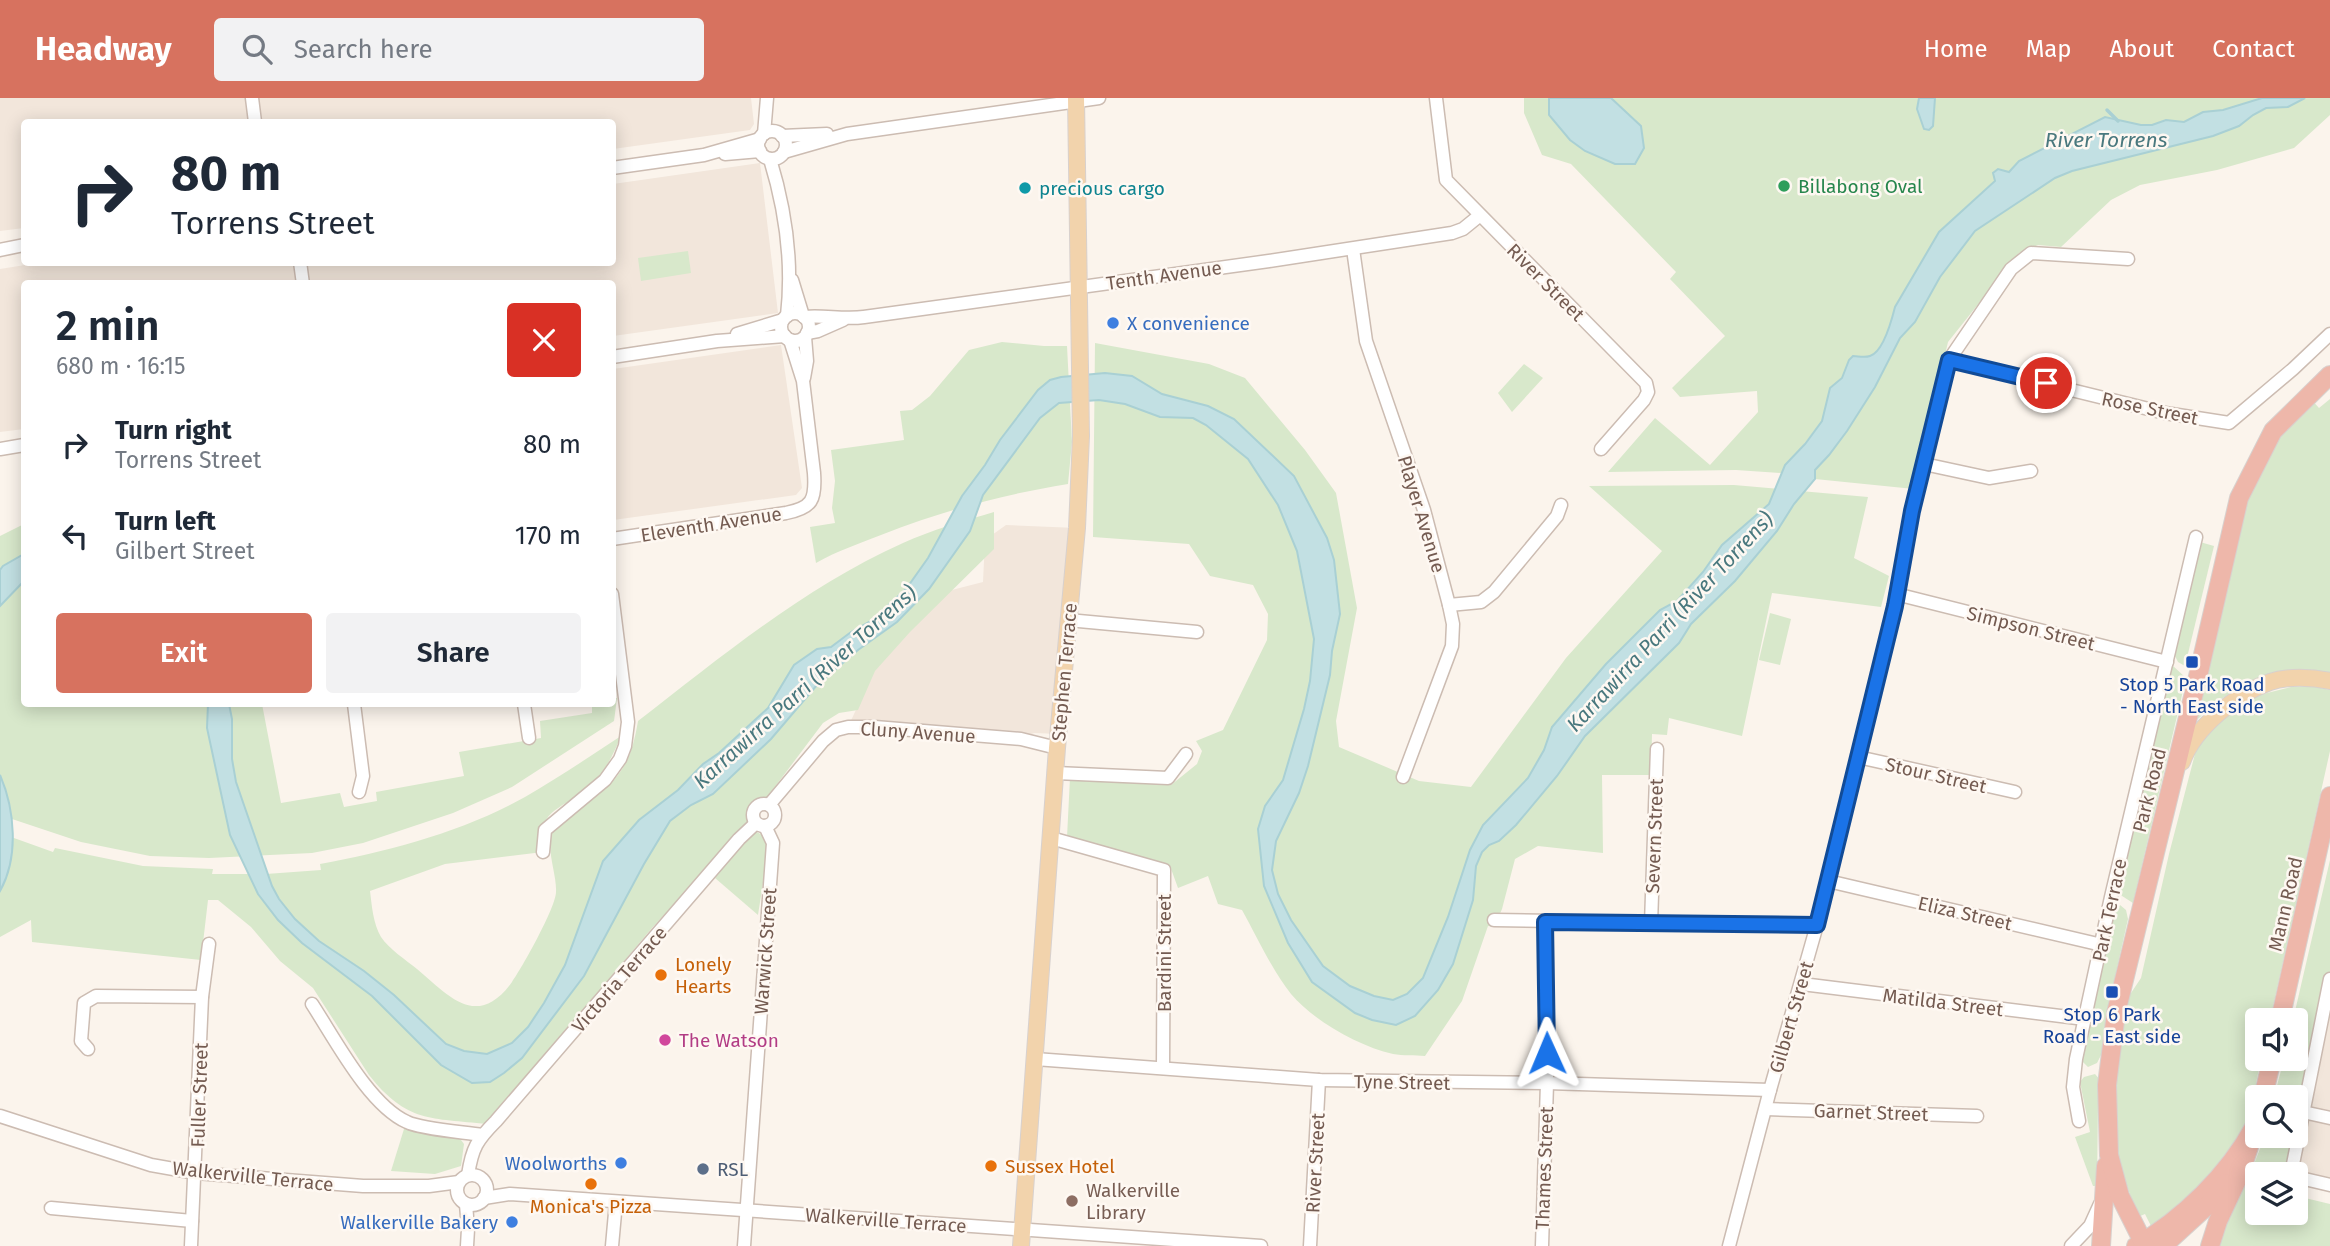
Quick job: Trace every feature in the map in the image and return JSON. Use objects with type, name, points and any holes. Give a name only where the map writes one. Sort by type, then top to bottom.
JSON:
[{"type":"highway","name":"Park Road","points":[[2141,1245],[2120,1196],[2108,1139],[2107,1085],[2116,1013],[2239,498],[2273,431],[2330,375]]},
{"type":"highway","name":"Mann Road","points":[[2283,1008],[2330,797]]},
{"type":"highway","points":[[2101,1246],[2108,1139]]},
{"type":"highway","points":[[2141,1245],[2171,1222],[2213,1183],[2233,1160],[2245,1140]]},
{"type":"highway","points":[[2163,1246],[2214,1199],[2245,1144]]},
{"type":"highway","points":[[2210,1246],[2248,1148]]},
{"type":"main road","name":"Stephen Terrace","points":[[1021,1246],[1077,528],[1081,436],[1076,100]]},
{"type":"main road","points":[[2168,800],[2187,748],[2224,707],[2271,682],[2315,678],[2330,681]]},
{"type":"street","points":[[252,98],[255,119]]},
{"type":"street","points":[[768,98],[772,145],[782,172],[781,202],[790,273],[809,326],[803,380]]},
{"type":"street","points":[[616,167],[704,155],[746,154],[772,145],[1099,98]]},
{"type":"street","name":"River Street","points":[[1436,98],[1446,180],[1646,383],[1648,392],[1644,400],[1601,449]]},
{"type":"street","name":"Tenth Avenue","points":[[806,335],[844,320],[1460,231],[1479,216]]},
{"type":"street","points":[[0,250],[21,246]]},
{"type":"street","name":"Player Avenue","points":[[1353,248],[1366,341],[1424,510],[1453,624],[1452,646],[1404,776]]},
{"type":"street","name":"Gilbert Street","points":[[1729,1246],[1828,881],[1949,360],[2011,269],[2031,253],[2128,259]]},
{"type":"street","points":[[790,273],[782,328],[803,380]]},
{"type":"street","points":[[717,341],[795,313],[804,316]]},
{"type":"street","name":"Tenth Avenue","points":[[804,316],[844,320]]},
{"type":"street","name":"Rose Street","points":[[1949,360],[2165,413],[2229,423],[2330,334]]},
{"type":"street","points":[[616,356],[717,341],[788,338],[798,340],[806,335]]},
{"type":"street","name":"Eleventh Avenue","points":[[616,538],[786,513],[808,506],[815,487],[803,380]]},
{"type":"street","points":[[0,449],[21,446]]},
{"type":"street","points":[[1924,464],[1989,478],[2031,471]]},
{"type":"street","points":[[1450,605],[1481,602],[1494,592],[1557,516],[1561,505]]},
{"type":"street","name":"Park Terrace","points":[[2079,1121],[2073,1087],[2076,1059],[2111,897],[2196,537]]},
{"type":"street","name":"Simpson Street","points":[[1896,594],[2167,662]]},
{"type":"street","points":[[1068,620],[1197,632]]},
{"type":"street","points":[[543,852],[545,830],[605,780],[620,759],[625,746],[628,722],[616,625]]},
{"type":"street","points":[[354,707],[363,776],[359,792]]},
{"type":"street","points":[[524,707],[529,738]]},
{"type":"street","name":"Cluny Avenue","points":[[769,805],[822,741],[836,730],[848,727],[1021,739],[1058,748]]},
{"type":"street","name":"Severn Street","points":[[1651,924],[1657,748]]},
{"type":"street","points":[[1056,773],[1168,778],[1186,754]]},
{"type":"street","name":"Stour Street","points":[[1858,757],[2015,792]]},
{"type":"street","name":"Victoria Terrace","points":[[467,1246],[472,1190],[471,1151],[482,1135],[731,849],[761,824],[753,816],[755,808],[761,804],[769,805]]},
{"type":"street","name":"Warwick Street","points":[[744,1246],[773,843],[761,824]]},
{"type":"street","name":"Bardini Street","points":[[1051,838],[1164,870],[1163,1068]]},
{"type":"street","name":"Eliza Street","points":[[1828,881],[2102,945]]},
{"type":"street","points":[[1494,920],[1817,925]]},
{"type":"street","name":"Thames Street","points":[[1542,1246],[1547,1083],[1545,922]]},
{"type":"street","name":"Fuller Street","points":[[191,1246],[202,997],[209,944]]},
{"type":"street","points":[[2308,1087],[2330,979]]},
{"type":"street","name":"Matilda Street","points":[[1802,984],[2085,1019]]},
{"type":"street","points":[[88,1049],[81,1041],[84,1003],[96,996],[202,997]]},
{"type":"street","points":[[312,1004],[359,1077],[380,1102],[407,1122],[482,1135]]},
{"type":"street","name":"Tyne Street","points":[[1035,1059],[1319,1080],[1770,1090]]},
{"type":"street","name":"River Street","points":[[1310,1246],[1319,1080]]},
{"type":"street","name":"Garnet Street","points":[[1766,1109],[1977,1116]]},
{"type":"street","points":[[2308,1113],[2330,1118]]},
{"type":"street","name":"Walkerville Terrace","points":[[0,1116],[151,1165],[196,1173],[363,1186],[429,1186],[616,1202],[1261,1246]]},
{"type":"street","points":[[2308,1180],[2330,1185]]},
{"type":"street","points":[[2071,1246],[2093,1220],[2105,1189]]},
{"type":"street","points":[[612,1246],[616,1202]]},
{"type":"street","points":[[51,1208],[192,1222]]},
{"type":"shaded area","points":[[0,98],[751,98],[754,124],[750,130],[616,149],[616,119],[21,119],[21,228],[0,231]]},
{"type":"shaded area","points":[[760,163],[778,313],[616,336],[616,280],[21,280],[21,429],[0,432],[0,269],[21,266],[616,266],[616,184]]},
{"type":"shaded area","points":[[781,345],[802,488],[796,495],[616,520],[616,369]]},
{"type":"shaded area","points":[[1006,525],[1077,528],[1059,734],[1034,733],[1021,739],[848,727],[880,658],[944,592],[983,582],[985,540]]},
{"type":"shaded area","points":[[2330,979],[2330,1185],[2308,1180],[2308,1162],[2299,1162],[2301,1148],[2308,1148],[2308,1107]]},
{"type":"green space","points":[[1524,98],[2262,98],[2223,110],[2203,112],[2184,122],[2166,120],[2152,125],[2141,125],[2105,117],[2019,161],[2009,172],[1998,169],[1993,173],[1995,181],[1939,232],[1895,307],[1879,348],[1870,356],[1849,360],[1842,378],[1830,388],[1822,421],[1781,473],[1736,470],[1608,472],[1655,418],[1710,465],[1758,412],[1757,391],[1680,397],[1672,388],[1725,336],[1670,279],[1676,272],[1571,164],[1542,155],[1524,113]]},
{"type":"green space","points":[[2305,98],[2330,98],[2330,115],[2294,148],[2217,170],[2140,185],[2111,200],[2061,247],[2038,245],[2019,253],[1948,342],[1914,489],[1815,479],[1815,470],[1829,455],[1875,387],[1900,338],[1915,322],[1940,277],[1975,231],[2054,178],[2072,171],[2213,136],[2239,126],[2266,108],[2288,107]]},
{"type":"green space","points":[[688,251],[691,273],[641,281],[638,258]]},
{"type":"green space","points":[[1002,342],[1067,346],[1072,442],[1068,484],[996,498],[951,511],[905,526],[816,563],[810,527],[835,523],[832,508],[835,481],[831,450],[904,440],[900,411],[912,410],[930,396],[969,350]]},
{"type":"green space","points":[[1095,343],[1209,364],[1245,378],[1305,450],[1336,493],[1357,608],[1336,721],[1339,747],[1419,781],[1471,787],[1566,658],[1662,551],[1589,486],[1734,485],[1868,497],[1854,558],[1889,576],[1881,607],[1772,593],[1742,736],[1669,718],[1667,735],[1652,734],[1651,775],[1602,775],[1603,853],[1538,846],[1515,859],[1502,909],[1494,927],[1488,926],[1462,1001],[1425,1056],[1397,1055],[1380,1050],[1324,1023],[1291,994],[1242,910],[1218,904],[1208,876],[1178,888],[1170,866],[1067,837],[1070,778],[1171,785],[1197,764],[1202,751],[1196,741],[1223,730],[1267,640],[1268,614],[1253,585],[1210,576],[1189,544],[1093,537]]},
{"type":"green space","points":[[1524,364],[1543,378],[1512,412],[1498,393]]},
{"type":"green space","points":[[2310,398],[2319,408],[2330,399],[2330,678],[2274,680],[2244,686],[2214,704],[2198,719],[2196,717],[2242,498],[2281,430]]},
{"type":"green space","points":[[994,512],[994,549],[910,632],[875,671],[858,710],[839,713],[823,723],[765,800],[751,808],[749,822],[652,928],[487,1124],[435,1119],[408,1110],[396,1102],[369,1075],[313,988],[280,961],[251,927],[218,900],[208,900],[201,960],[32,942],[31,920],[0,937],[0,833],[53,852],[55,848],[143,866],[213,869],[212,874],[321,870],[320,864],[425,839],[501,809],[525,797],[621,736],[598,778],[548,817],[541,837],[543,852],[445,864],[370,891],[376,926],[388,946],[452,998],[463,1004],[487,1004],[512,982],[555,900],[556,885],[550,843],[554,829],[563,819],[606,788],[621,770],[632,749],[638,721],[765,624],[832,580],[914,538]]},
{"type":"green space","points":[[21,526],[21,707],[263,707],[281,803],[340,793],[344,807],[377,801],[376,792],[464,776],[459,752],[541,738],[540,721],[592,713],[592,707],[616,707],[614,721],[512,787],[453,813],[363,843],[312,853],[209,858],[150,856],[81,842],[0,815],[0,536]]},
{"type":"green space","points":[[2200,542],[2214,546],[2185,666],[2178,662],[2174,654]]},
{"type":"green space","points":[[1770,613],[1791,619],[1780,665],[1759,660]]},
{"type":"green space","points":[[2172,665],[2186,678],[2133,903],[2119,894]]},
{"type":"green space","points":[[2311,686],[2330,690],[2330,751],[2273,1008],[2245,1008],[2245,1071],[2258,1071],[2256,1085],[2245,1085],[2245,1125],[2227,1156],[2191,1196],[2151,1226],[2145,1214],[2138,1217],[2119,1163],[2113,1087],[2129,996],[2141,978],[2196,750],[2229,712],[2259,695],[2291,687]]},
{"type":"green space","points":[[755,831],[766,837],[767,857],[758,915],[715,878],[748,835]]},
{"type":"green space","points":[[2330,860],[2330,979],[2308,1089],[2308,1085],[2277,1085],[2281,1071],[2308,1071],[2308,1008],[2296,1008]]},
{"type":"green space","points":[[2120,905],[2126,910],[2128,919],[2106,1017],[2102,1053],[2097,1063],[2088,1067],[2081,1056],[2114,914]]},
{"type":"green space","points":[[2095,1074],[2101,1081],[2098,1102],[2097,1186],[2093,1186],[2075,1137],[2090,1132],[2080,1082],[2084,1077]]},
{"type":"green space","points":[[404,1129],[458,1136],[464,1144],[461,1166],[435,1174],[391,1171]]},
{"type":"green space","points":[[2260,1148],[2296,1148],[2293,1162],[2255,1162]]},
{"type":"green space","points":[[2245,1184],[2245,1225],[2308,1225],[2308,1199],[2330,1204],[2330,1246],[2217,1246]]},
{"type":"water","points":[[1549,98],[1611,98],[1641,126],[1644,148],[1635,164],[1615,164],[1585,151],[1570,140],[1549,115]]},
{"type":"water","points":[[1919,98],[1935,98],[1933,126],[1929,130],[1924,129],[1917,109]]},
{"type":"water","points":[[2262,98],[2305,98],[2288,107],[2266,108],[2239,126],[2213,136],[2072,171],[2055,178],[1975,231],[1940,277],[1915,322],[1900,338],[1875,387],[1847,431],[1815,470],[1815,479],[1794,504],[1777,531],[1735,581],[1691,624],[1679,643],[1585,736],[1557,776],[1516,825],[1482,852],[1476,866],[1473,900],[1453,964],[1438,990],[1415,1016],[1396,1025],[1355,1013],[1312,982],[1288,943],[1264,886],[1258,829],[1265,806],[1283,780],[1304,709],[1314,639],[1297,551],[1278,505],[1248,459],[1206,425],[1193,418],[1160,417],[1125,404],[1099,400],[1059,403],[1040,418],[983,495],[970,531],[929,589],[897,622],[858,650],[817,685],[771,739],[713,794],[691,805],[670,821],[584,976],[522,1058],[490,1082],[472,1083],[441,1065],[372,996],[302,943],[278,920],[258,894],[230,835],[207,728],[208,707],[230,707],[236,782],[272,886],[295,919],[319,941],[394,995],[446,1044],[464,1051],[487,1054],[512,1043],[528,1027],[565,965],[603,861],[639,820],[678,790],[703,764],[719,753],[768,708],[794,665],[817,649],[831,647],[871,621],[906,589],[928,558],[962,496],[1038,390],[1050,380],[1061,377],[1105,373],[1132,376],[1162,394],[1208,406],[1234,419],[1294,476],[1327,538],[1334,560],[1340,614],[1330,675],[1308,766],[1299,793],[1276,841],[1272,870],[1278,894],[1291,920],[1323,966],[1350,986],[1393,1000],[1407,994],[1423,978],[1448,917],[1470,850],[1483,825],[1528,778],[1544,750],[1552,727],[1606,664],[1660,610],[1677,601],[1703,572],[1722,545],[1769,504],[1785,465],[1822,421],[1830,388],[1842,378],[1853,356],[1870,356],[1879,348],[1895,307],[1939,232],[1995,181],[1993,173],[1998,169],[2009,172],[2019,161],[2105,117],[2152,125],[2166,120],[2184,122],[2203,112],[2223,110]]},
{"type":"water","points":[[21,556],[21,584],[0,606],[0,570]]},
{"type":"water","points":[[0,775],[9,803],[13,833],[10,863],[0,891]]},
{"type":"waterway","name":"River Torrens","points":[[2107,110],[2118,121]]},
{"type":"place","name":"Billabong Oval","points":[[1784,186]]},
{"type":"place","name":"precious cargo","points":[[1025,188]]},
{"type":"place","name":"X convenience","points":[[1113,323]]},
{"type":"place","name":"Stop 5 Park Road - North East side","points":[[2192,662]]},
{"type":"place","name":"Lonely Hearts","points":[[661,975]]},
{"type":"place","name":"Stop 6 Park Road - East side","points":[[2112,992]]},
{"type":"place","name":"The Watson","points":[[665,1040]]},
{"type":"place","name":"Woolworths","points":[[621,1163]]},
{"type":"place","name":"Sussex Hotel","points":[[991,1166]]},
{"type":"place","name":"RSL","points":[[703,1169]]},
{"type":"place","name":"Monica's Pizza","points":[[591,1184]]},
{"type":"place","name":"Walkerville Library","points":[[1072,1201]]},
{"type":"place","name":"Walkerville Bakery","points":[[512,1222]]},
{"type":"route","points":[[1547,1053],[1545,922],[1817,925],[1895,606],[1912,511],[1949,360],[2046,383]]},
{"type":"water label","name":"Karrawirra Parri (River Torrens)","points":[[1670,622]]},
{"type":"water label","name":"Karrawirra Parri (River Torrens)","points":[[805,687]]}]
